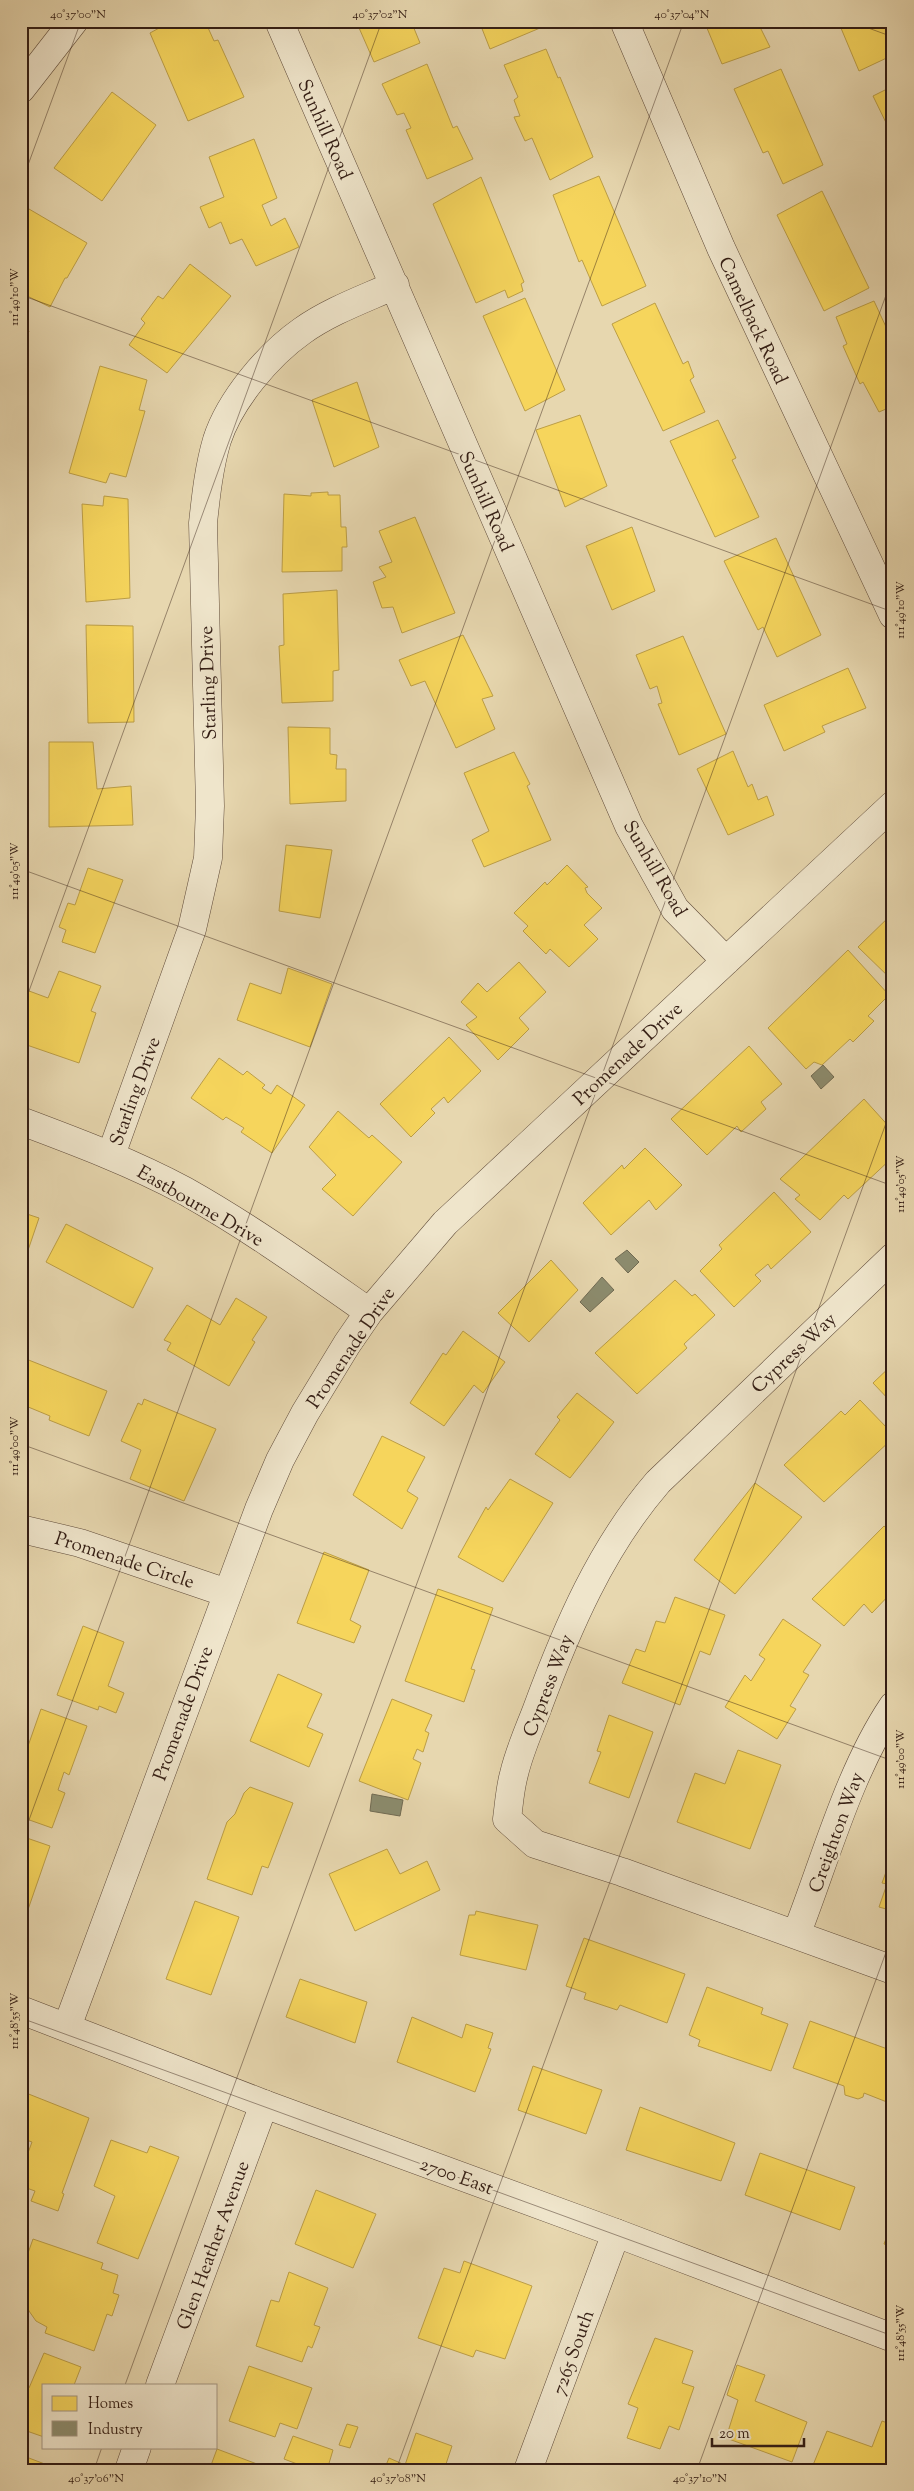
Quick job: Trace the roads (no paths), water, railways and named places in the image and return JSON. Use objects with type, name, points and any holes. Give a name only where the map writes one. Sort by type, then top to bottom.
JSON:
[{"type":"street","points":[[21,89],[74,21]]},
{"type":"street","name":"Sunhill Road","points":[[279,21],[629,826],[675,909],[726,961]]},
{"type":"street","name":"Camelback Road","points":[[624,21],[721,248],[893,615]]},
{"type":"street","name":"Starling Drive","points":[[111,1155],[192,929],[208,858],[210,806],[203,523],[207,480],[218,439],[243,389],[270,356],[311,325],[395,285]]},
{"type":"street","name":"Promenade Drive","points":[[67,2027],[227,1593],[280,1460],[324,1379],[369,1312],[445,1223],[893,805]]},
{"type":"street","name":"Eastbourne Drive","points":[[21,1121],[111,1155],[214,1208],[369,1312]]},
{"type":"street","name":"Cypress Way","points":[[893,1258],[658,1482],[626,1523],[603,1559],[584,1596],[550,1675],[514,1773],[507,1819],[534,1844],[587,1860],[893,1970]]},
{"type":"street","name":"Promenade Circle","points":[[21,1529],[80,1543],[227,1593]]},
{"type":"street","name":"Creighton Way","points":[[796,1935],[859,1767],[875,1731],[893,1706]]},
{"type":"street","name":"2700 East","points":[[21,2010],[264,2104],[893,2338]]},
{"type":"street","name":"Glen Heather Avenue","points":[[160,2384],[264,2104]]},
{"type":"street","name":"7265 South","points":[[528,2470],[616,2234]]},
{"type":"street","points":[[128,2470],[137,2448]]}]
